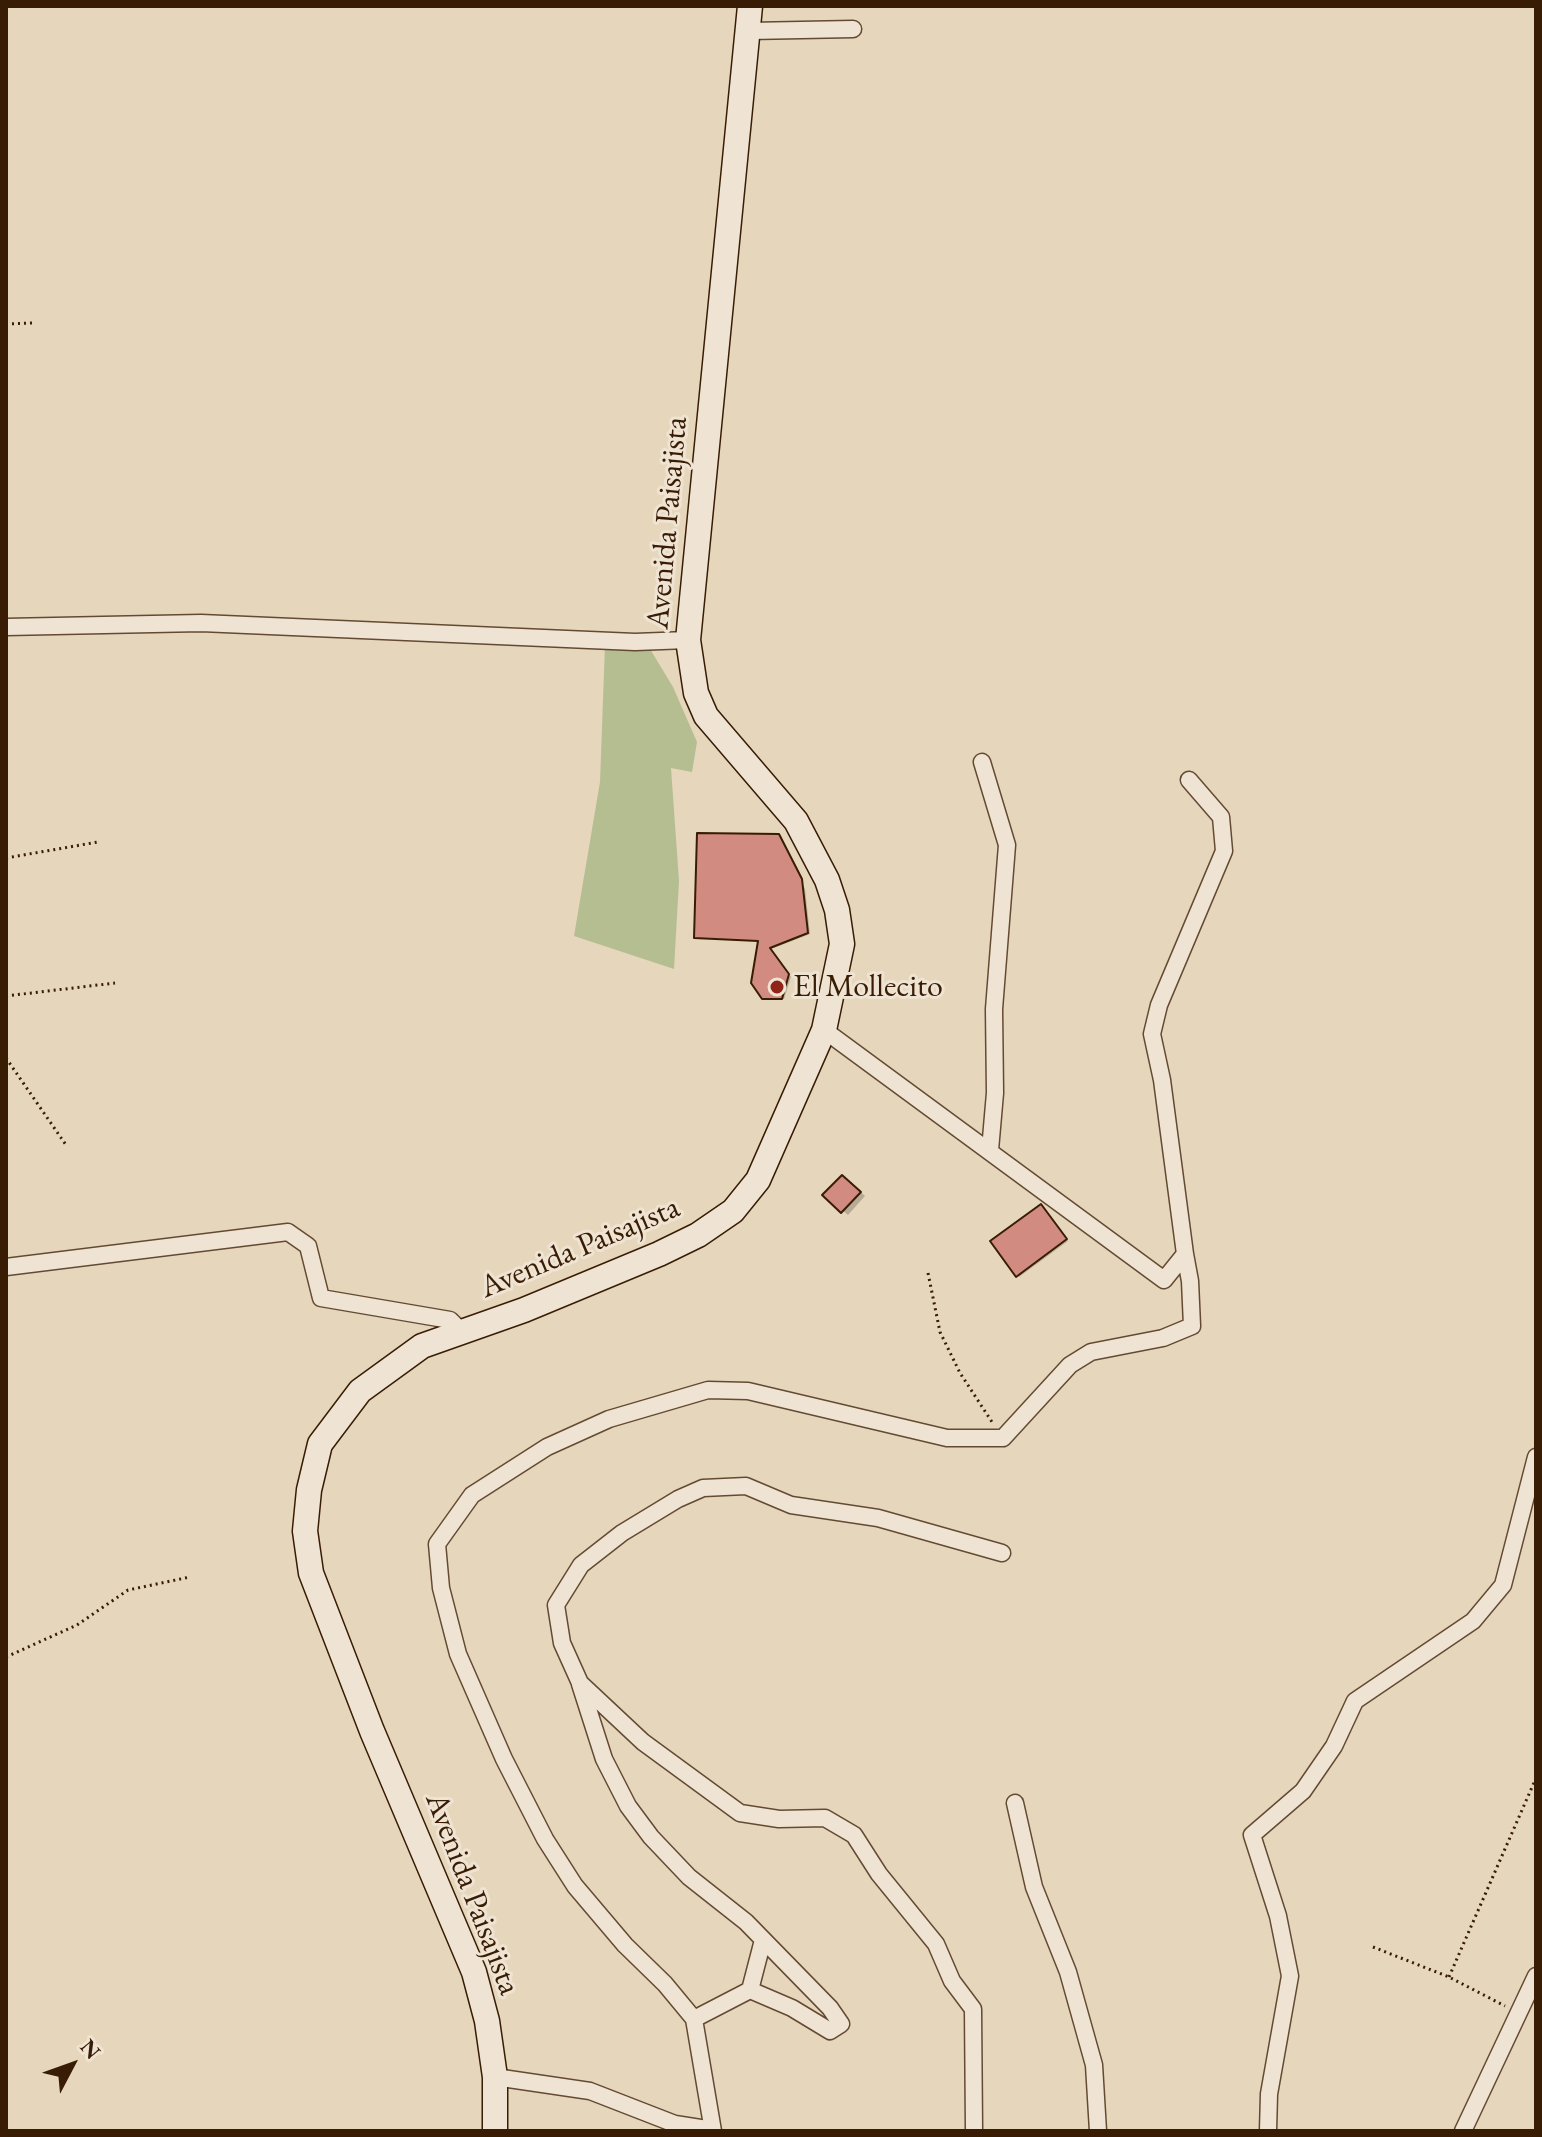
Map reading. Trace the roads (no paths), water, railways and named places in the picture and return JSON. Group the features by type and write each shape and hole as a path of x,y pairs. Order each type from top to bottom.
{"main road":[{"name":"Avenida Paisajista","path":"495,2131 495,2077 487,2021 474,1972 372,1731 311,1573 305,1531 309,1490 320,1444 360,1391 422,1346 659,1254 698,1235 733,1211 758,1180 824,1030 842,944 837,910 827,880 796,821 706,716 696,693 688,640 750,6"}],"street":[{"path":"749,31 853,29"},
{"path":"6,627 201,623 635,642 688,640"},
{"path":"982,762 1007,845 994,1009 995,1093 990,1150"},
{"path":"495,2077 590,2091 675,2124 713,2130 694,2019 575,1886 545,1839 504,1759 458,1654 441,1588 437,1544 472,1495 547,1447 609,1419 708,1390 748,1391 947,1438 1003,1438 1070,1365 1091,1352 1163,1338 1192,1326 1190,1281 1162,1080 1152,1034 1159,1005 1224,851 1221,817 1189,780"},
{"path":"824,1030 1164,1280 1185,1254"},
{"path":"6,1267 288,1232 308,1246 321,1298 450,1320 462,1332"},
{"path":"1268,2131 1269,2094 1290,1976 1278,1916 1252,1835 1303,1791 1334,1746 1355,1701 1473,1621 1503,1585 1536,1457"},
{"path":"750,1990 792,2008 830,2031 841,2024 830,2008 746,1922 689,1877 651,1837 628,1806 604,1759 580,1683 562,1643 556,1605 581,1565 622,1533 678,1499 703,1488 746,1486 791,1505 878,1518 1002,1553"},
{"path":"580,1683 643,1742 740,1813 779,1819 825,1818 854,1835 879,1874 936,1944 952,1981 973,2009 974,2131"},
{"path":"1015,1803 1034,1887 1068,1972 1094,2065 1098,2131"},
{"path":"694,2019 750,1990 763,1940"},
{"path":"1463,2131 1536,1976"}],"place":[{"name":"El Mollecito","path":"777,987"}]}
